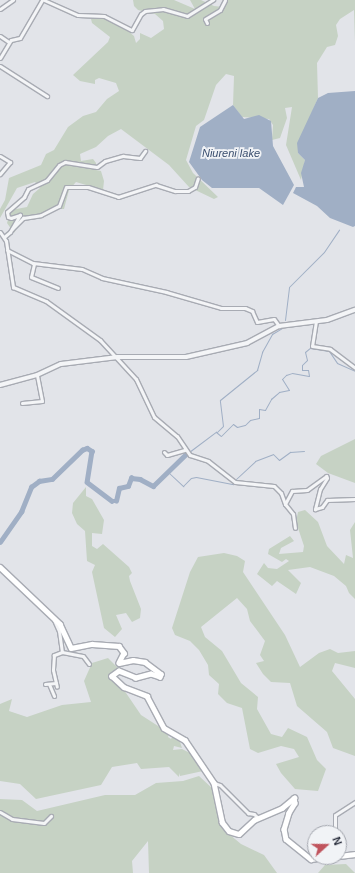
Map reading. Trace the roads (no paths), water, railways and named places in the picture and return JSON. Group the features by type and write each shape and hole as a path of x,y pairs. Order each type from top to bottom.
{"main road":[{"path":"0,567 64,629 71,648 92,644 119,646 124,653 119,663 133,660 145,662 162,674 160,677 151,674 136,678 119,671 112,676 124,686 147,696 164,728 183,737 214,783 222,822 229,831 239,834 258,818 282,808 294,798 295,804 289,813 284,829 286,839 307,856"}],"street":[{"path":"0,9 13,0"},
{"path":"0,58 9,42 20,38 43,0 78,15 104,16 132,30 136,28 141,14 145,11 163,9 186,16 213,0"},
{"path":"207,23 205,19 220,10 225,0"},
{"path":"0,36 9,42"},
{"path":"0,66 46,96"},
{"path":"12,229 20,215 11,218 7,212 24,197 28,189 47,180 59,165 65,162 97,167 105,161 122,156 140,158 145,151"},
{"path":"0,156 10,162 0,174"},
{"path":"4,237 23,218 41,214 59,206 66,187 88,187 118,197 156,185 176,191 188,191 195,187 198,178"},
{"path":"0,232 4,237 13,287 55,307 100,340 118,357 140,386 154,417 177,436 185,450 194,458 208,461 235,482 274,486 281,493 285,504 293,514 295,528"},
{"path":"7,250 34,264 82,269 102,278 166,292 221,308 245,308 252,311 257,322 274,319 279,326"},
{"path":"34,264 31,277 58,288"},
{"path":"0,385 37,375 58,364 118,357 186,357 247,343 279,326 316,321 355,310"},
{"path":"316,321 312,346 330,349 355,368"},
{"path":"22,403 42,401 37,375"},
{"path":"164,452 167,455 185,450"},
{"path":"285,504 292,490 307,490 326,476 327,478 320,489 315,509 322,508 327,500 355,499"},
{"path":"52,616 59,631 62,652"},
{"path":"45,684 56,685 53,670 54,655 62,652 83,656 89,664"},
{"path":"49,684 54,696"},
{"path":"214,783 220,785 248,813 254,814 258,818"},
{"path":"334,825 335,815 355,802"},
{"path":"0,812 12,819 44,823 51,816"}],"water":[{"path":"355,91 355,226 353,227 330,218 317,206 293,193 296,187 304,187 301,173 305,160 298,153 297,143 318,98 328,93"},
{"name":"Niureni lake","path":"233,105 244,119 259,115 271,121 273,146 294,185 283,205 259,188 212,188 202,180 189,162 200,127"}],"waterway":[{"path":"285,320 289,287 324,252 339,230"},
{"path":"217,432 223,426 220,400 257,370 262,352 272,334 282,328"},
{"path":"189,452 216,432 221,436 233,424 237,427 245,425 250,420 259,418 259,409 265,410 271,399 279,392 289,390 282,379 286,375 292,373 309,376 308,370 302,370 302,365 307,360 305,352 310,348 329,351 337,363 355,371"},
{"path":"0,542 21,512 31,487 39,481 52,479 82,450 87,448 92,451 87,482 112,501 116,501 119,488 128,486 131,478 140,479 153,486 185,455"},
{"path":"236,479 255,461 273,454 279,460 290,452 304,451"},
{"path":"168,472 183,486 191,478 196,477 233,484"}]}
